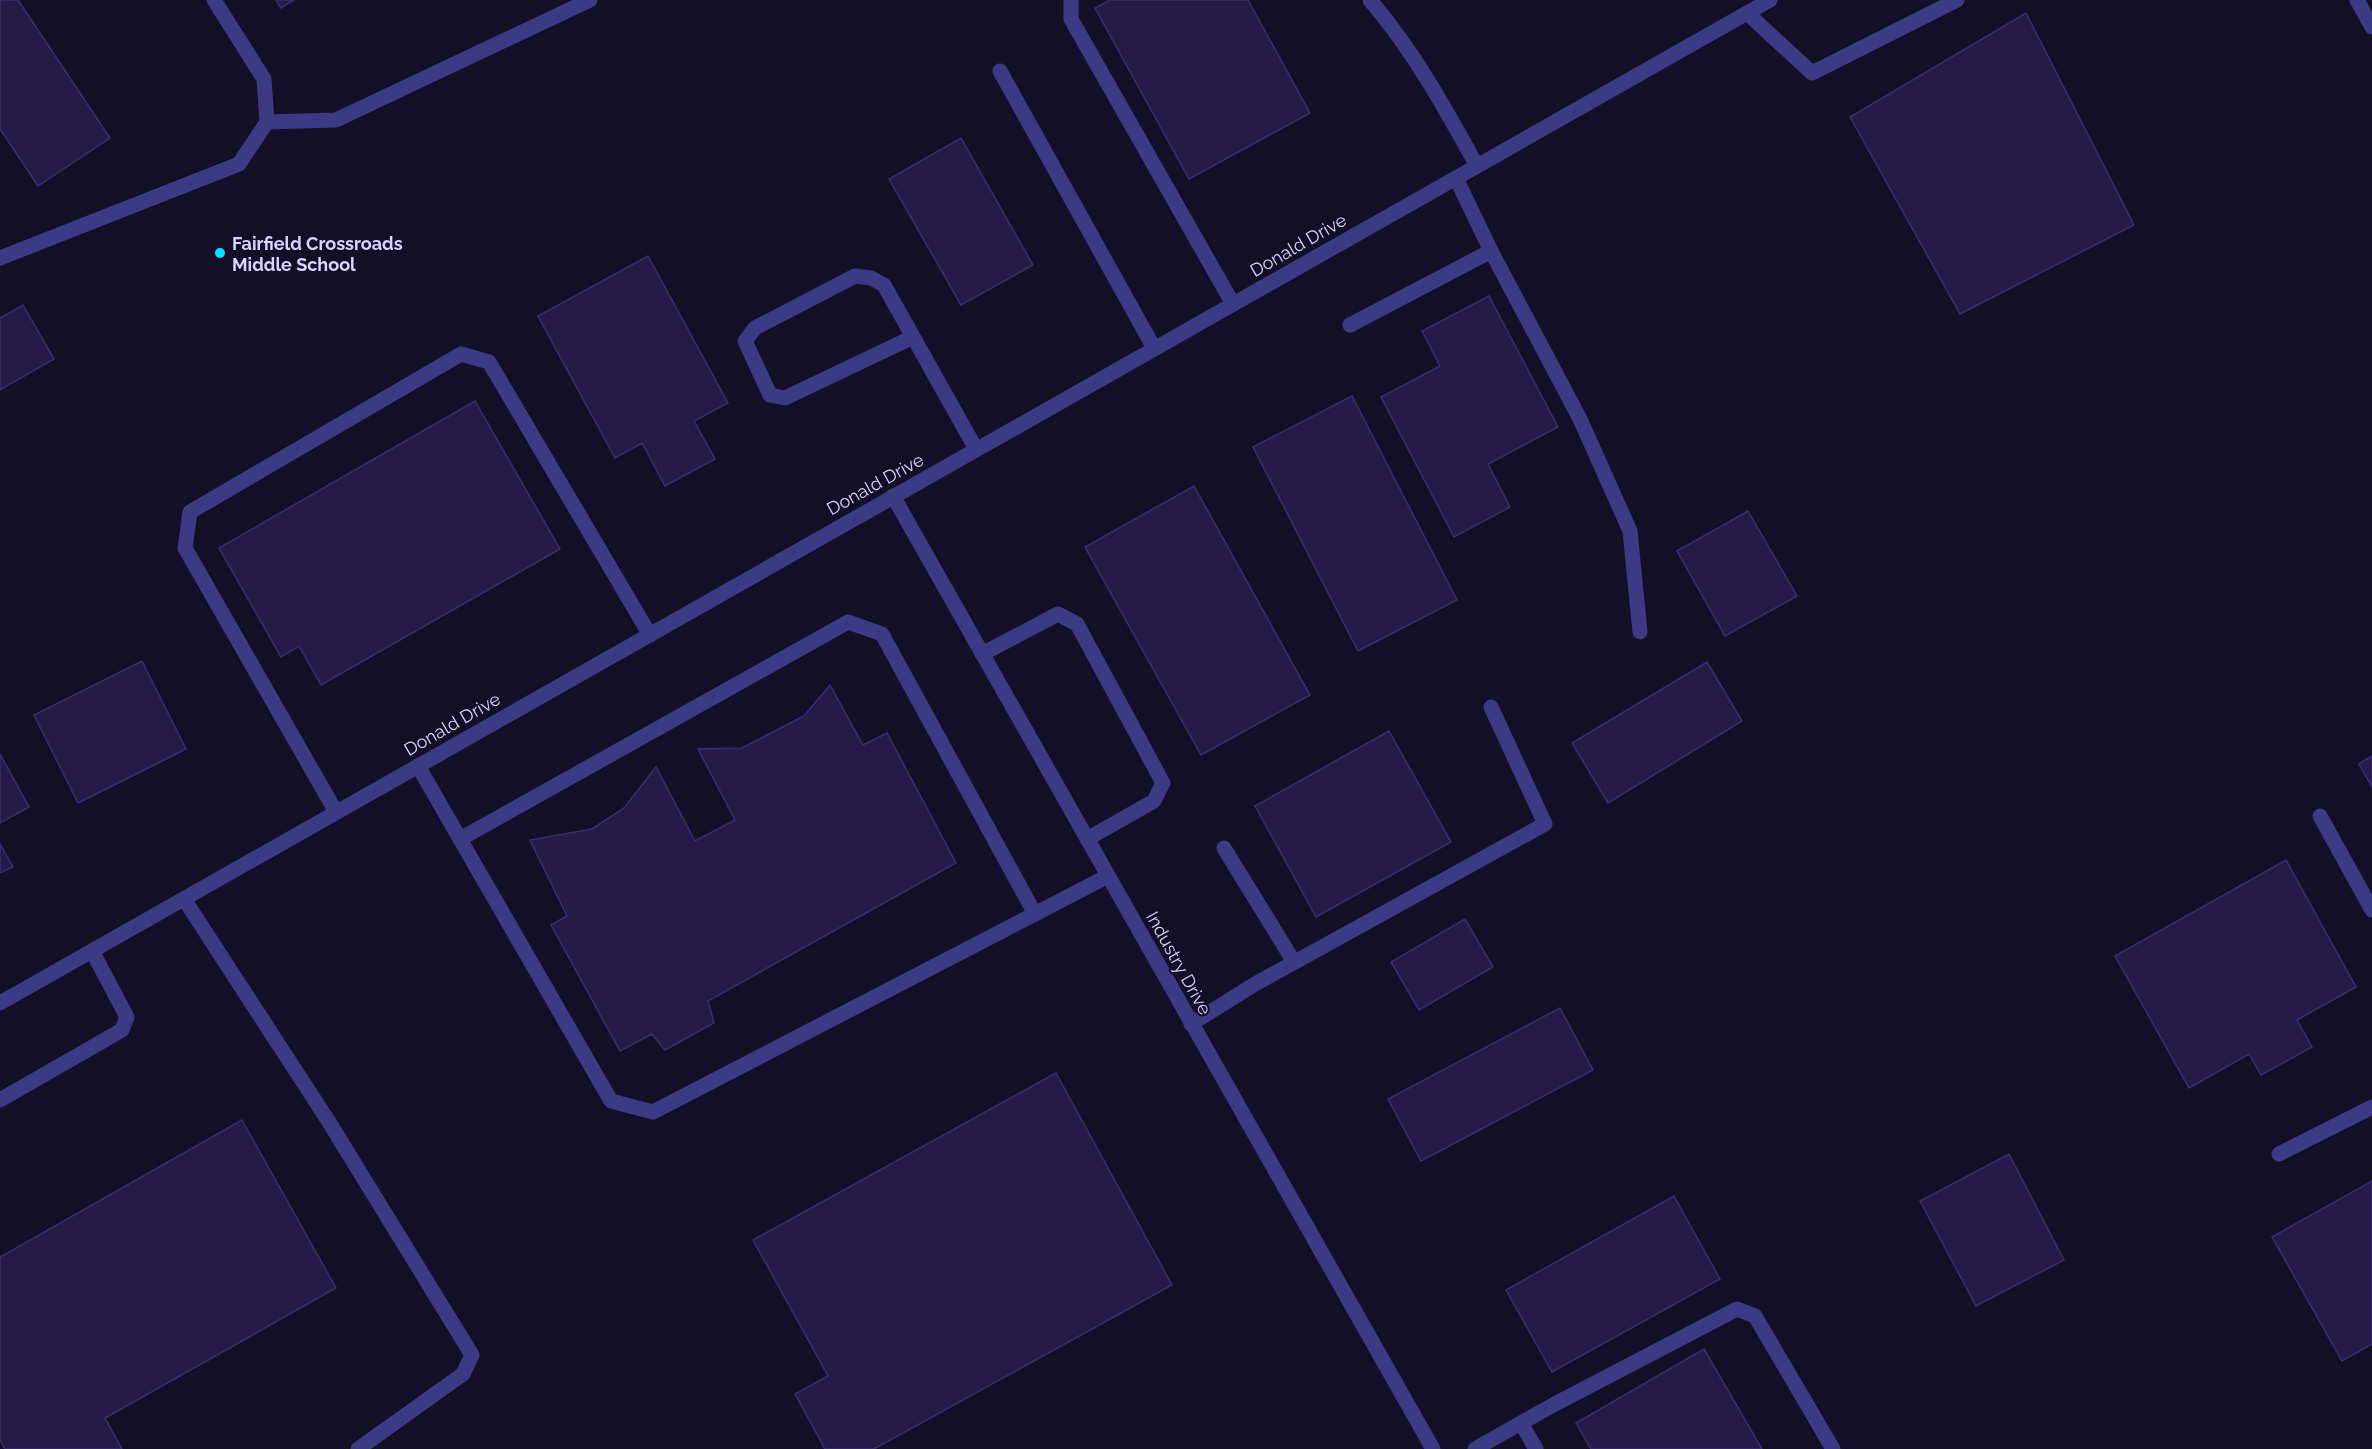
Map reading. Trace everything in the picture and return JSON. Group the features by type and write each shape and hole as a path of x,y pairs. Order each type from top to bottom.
{"street":[{"path":"0,258 239,164 267,122 264,79 214,0"},
{"path":"267,122 336,120 590,0"},
{"path":"1071,0 1071,19 1233,304"},
{"path":"1370,0 1386,19 1435,91 1477,166"},
{"name":"Donald Drive","path":"0,1003 1770,0"},
{"path":"1747,13 1812,73 1957,0"},
{"path":"2357,0 2372,27"},
{"path":"1000,70 1154,348"},
{"path":"1456,178 1491,251 1580,419 1630,531 1640,632"},
{"path":"1350,325 1491,251"},
{"path":"913,337 785,398 770,395 745,341 755,328 855,276 871,278 884,285 976,449"},
{"path":"336,812 185,548 190,512 461,354 489,362 650,634"},
{"name":"Industry Drive","path":"893,496 1433,1449"},
{"path":"982,654 1058,614 1077,624 1163,783 1154,801 1087,839"},
{"path":"460,839 848,622 882,634 1035,914"},
{"path":"1191,1024 1294,962 1545,824 1491,707"},
{"path":"418,766 611,1101 653,1112 1108,876"},
{"path":"2320,816 2372,910"},
{"path":"1224,848 1294,962"},
{"path":"184,899 329,1122 472,1355 463,1374 358,1449"},
{"path":"0,1100 122,1030 127,1017 92,951"},
{"path":"2279,1154 2372,1107"},
{"path":"1475,1449 1737,1309 1755,1316 1833,1449"},
{"path":"1521,1423 1536,1449"}],"building":[{"path":"0,0 18,0 110,138 38,186 0,129"},
{"path":"276,0 294,0 281,8"},
{"path":"1110,0 1248,0 1310,113 1189,179 1095,8"},
{"path":"2026,13 2134,225 1960,314 1850,117"},
{"path":"961,138 1033,265 961,305 889,179"},
{"path":"648,256 728,403 694,421 715,459 665,486 642,443 615,458 538,316"},
{"path":"1489,296 1558,427 1488,464 1510,507 1454,537 1381,397 1440,366 1422,331"},
{"path":"23,305 54,359 0,390 0,318"},
{"path":"1352,396 1457,600 1358,651 1253,447"},
{"path":"475,401 560,549 321,685 299,646 281,657 219,548"},
{"path":"1194,486 1310,695 1201,755 1085,547"},
{"path":"1748,511 1797,596 1725,636 1677,551"},
{"path":"142,661 186,749 78,803 34,715"},
{"path":"1707,662 1742,721 1608,803 1572,743"},
{"path":"830,685 863,745 887,733 956,863 708,1001 714,1023 665,1050 652,1034 620,1051 551,925 567,916 530,840 592,829 624,808 656,767 695,841 735,820 698,749 742,748 804,716"},
{"path":"1389,731 1451,842 1316,917 1255,806"},
{"path":"0,754 29,807 0,823"},
{"path":"2372,756 2372,787 2359,764"},
{"path":"0,844 13,867 0,873"},
{"path":"2286,860 2356,987 2297,1020 2312,1047 2261,1075 2249,1054 2189,1088 2115,956"},
{"path":"1465,919 1493,967 1419,1010 1391,962"},
{"path":"1560,1008 1593,1070 1421,1161 1388,1099"},
{"path":"1056,1073 1172,1285 874,1449 825,1449 795,1394 828,1376 753,1240"},
{"path":"242,1120 336,1288 105,1418 122,1449 5,1449 0,1440 0,1257"},
{"path":"2009,1154 2064,1260 1976,1306 1920,1201"},
{"path":"2372,1181 2372,1344 2342,1361 2272,1237"},
{"path":"1674,1196 1720,1279 1552,1372 1506,1290"},
{"path":"1704,1349 1762,1449 1591,1449 1576,1423"}],"place":[{"name":"Fairfield Crossroads Middle School","path":"220,253"}]}
